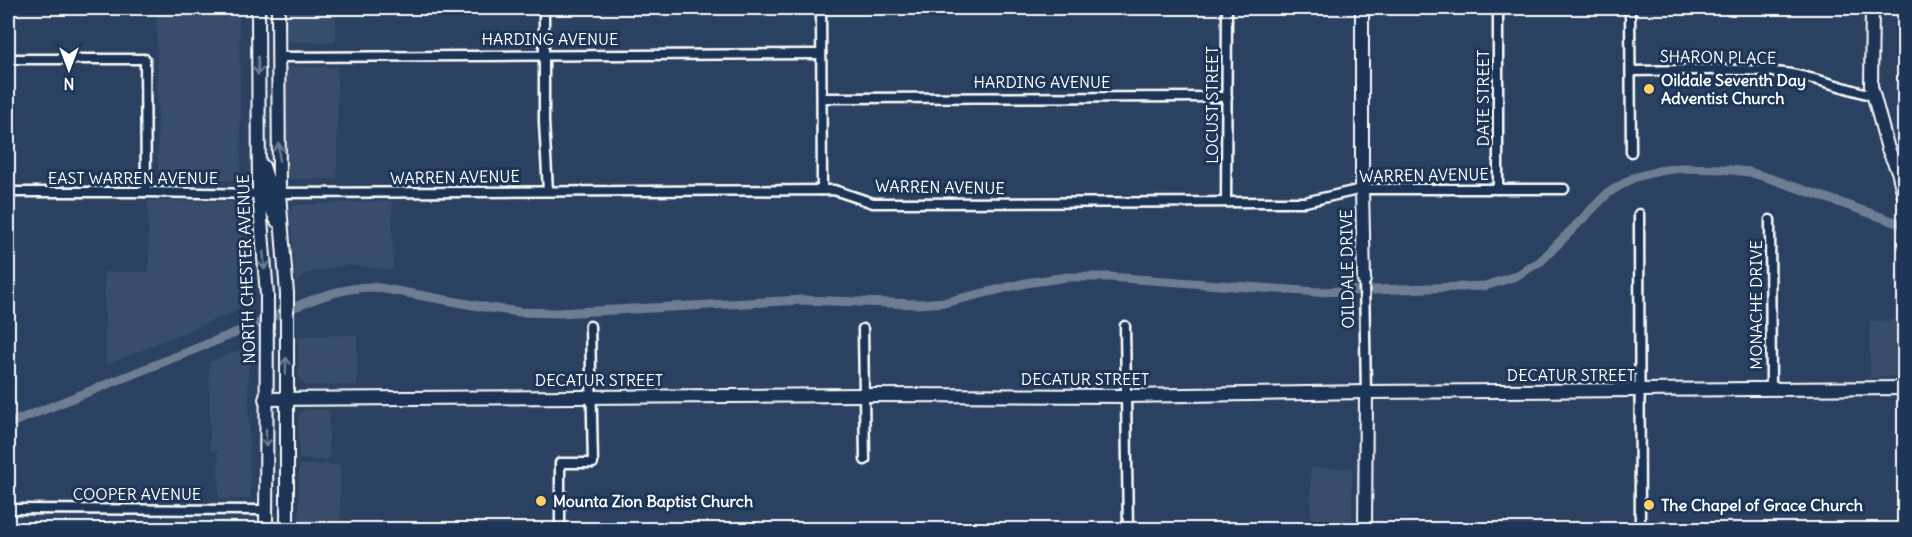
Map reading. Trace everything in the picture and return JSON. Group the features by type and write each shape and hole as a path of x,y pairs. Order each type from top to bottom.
{"street":[{"name":"NORTH CHESTER AVENUE","path":"258,8 259,194 267,295 266,530"},
{"path":"278,8 279,193 287,294 287,530"},
{"path":"544,8 544,122 548,191"},
{"path":"821,8 822,190"},
{"name":"LOCUST STREET","path":"1226,202 1227,8"},
{"name":"OILDALE DRIVE","path":"1362,8 1365,530"},
{"name":"DATE STREET","path":"1498,8 1498,189"},
{"path":"1630,8 1631,152"},
{"path":"1872,8 1871,86 1888,148 1905,196"},
{"name":"HARDING AVENUE","path":"279,57 821,54"},
{"path":"8,59 145,59 146,192"},
{"name":"SHARON PLACE","path":"1632,71 1784,73 1828,82 1874,96"},
{"name":"HARDING AVENUE","path":"822,98 1227,97"},
{"path":"259,153 269,185 273,192 279,193"},
{"name":"WARREN AVENUE","path":"279,193 834,190 873,203 1305,202 1362,189 1564,189"},
{"name":"EAST WARREN AVENUE","path":"8,192 259,194"},
{"path":"259,194 265,195 269,200 282,233"},
{"path":"1639,214 1640,530"},
{"name":"MONACHE DRIVE","path":"1770,220 1771,390"},
{"path":"560,530 560,463 593,463 591,326"},
{"path":"1125,327 1128,530"},
{"path":"863,329 864,460"},
{"name":"DECATUR STREET","path":"265,399 865,394 1126,396 1905,388"},
{"name":"COOPER AVENUE","path":"8,508 266,510"},
{"path":"266,510 272,513 280,530"}],"shaded area":[{"path":"157,8 239,8 241,180 158,180"},
{"path":"286,8 336,8 336,42 286,40"},
{"path":"285,67 337,67 337,179 286,179"},
{"path":"148,201 246,202 250,273 238,310 106,365 104,272 149,272"},
{"path":"392,201 393,270 347,265 304,274 296,284 290,213 294,205"},
{"path":"1896,320 1896,376 1870,377 1870,321"},
{"path":"357,335 357,385 306,385 299,380 298,336"},
{"path":"248,346 250,499 219,499 218,450 210,451 209,362"},
{"path":"304,410 329,410 329,460 299,459 298,418"},
{"path":"299,465 340,465 340,521 299,521"},
{"path":"1311,468 1352,468 1352,528 1311,527"},
{"path":"219,519 250,520 250,529 219,529"}],"waterway":[{"path":"8,424 308,302 357,288 374,287 520,312 557,313 802,300 918,304 947,302 1026,283 1067,277 1109,277 1317,292 1485,286 1516,276 1541,261 1608,193 1633,178 1658,171 1682,168 1749,172 1904,225"}],"place":[{"name":"Oildale Seventh Day Adventist Church","path":"1649,89"},
{"name":"Mounta Zion Baptist Church","path":"541,501"},
{"name":"The Chapel of Grace Church","path":"1649,505"}]}
